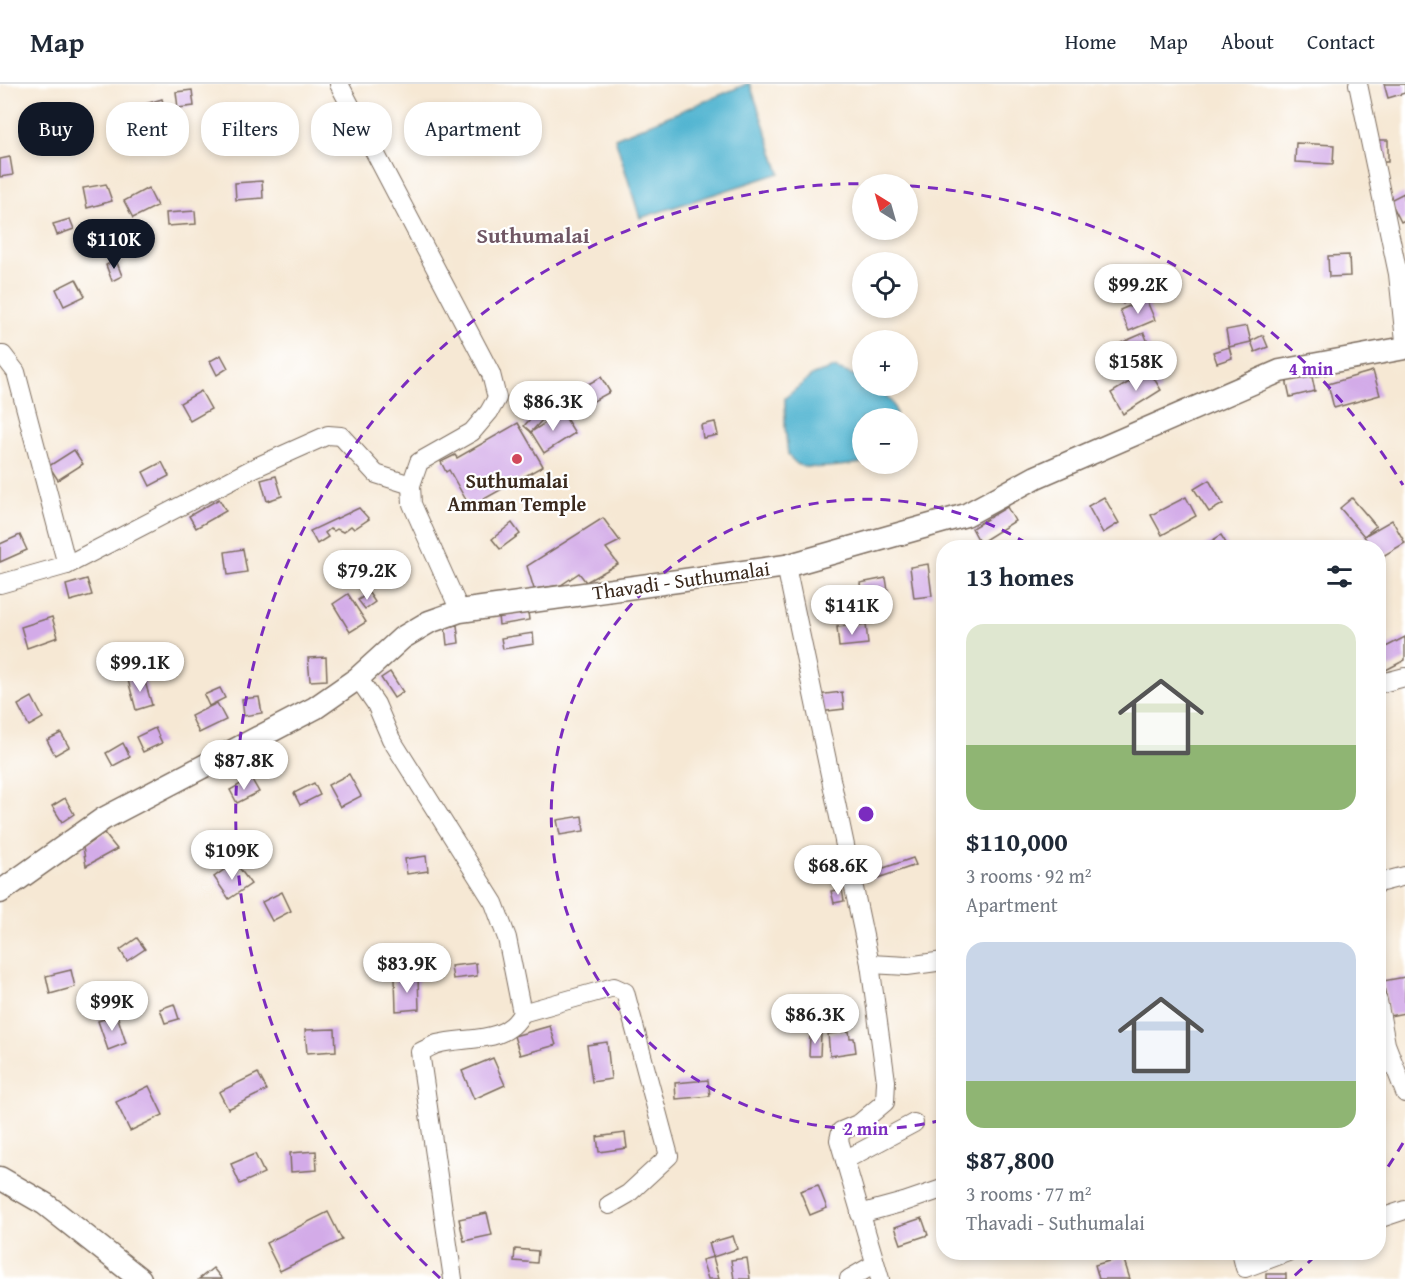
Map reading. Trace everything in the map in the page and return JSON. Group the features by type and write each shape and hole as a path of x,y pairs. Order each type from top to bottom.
{"main road":[{"name":"Thavadi - Suthumalai","path":"0,892 103,819 315,708 358,678 402,638 429,621 460,611 786,566 966,515 1036,477 1280,371 1405,348"},
{"path":"0,1178 45,1204 140,1279"}],"street":[{"path":"339,84 491,374 497,398 489,412 472,432 419,462 411,485 412,504 460,611"},
{"path":"1358,84 1398,274 1405,341"},
{"path":"0,355 3,355 16,372 68,565"},
{"path":"0,584 68,565 254,468 328,435 341,436 376,474 411,485"},
{"path":"786,566 870,964 886,1081 885,1102 860,1124 842,1131 839,1140 877,1271 849,1279"},
{"path":"1386,682 1405,677"},
{"path":"358,678 376,704 391,739 494,903 507,938 522,1013 516,1024 494,1036 436,1044 420,1052 453,1279"},
{"path":"1386,882 1405,876"},
{"path":"870,964 907,966 936,962"},
{"path":"522,1013 614,987 625,992 669,1156 628,1194 609,1205"},
{"path":"1386,1044 1405,1093"},
{"path":"845,1160 914,1123"},
{"path":"860,1214 936,1191"},
{"path":"1386,1217 1405,1210"},
{"path":"1242,1260 1245,1268 1266,1260"}],"water":[{"path":"750,84 780,173 640,218 615,138"},
{"path":"834,368 852,374 852,396 886,396 893,404 895,408 852,408 852,464 821,468 805,467 799,465 788,455 785,398 813,375"}],"building":[{"path":"1384,84 1405,84 1405,93 1388,98"},
{"path":"192,90 194,106 189,107 189,102 177,102 176,92"},
{"path":"1377,140 1388,140 1388,162 1377,162"},
{"path":"1296,143 1334,145 1333,164 1295,162"},
{"path":"10,157 13,175 0,177 0,159"},
{"path":"262,181 263,198 236,200 235,183"},
{"path":"106,184 112,201 87,208 83,188"},
{"path":"148,188 157,206 133,218 124,201"},
{"path":"1404,193 1405,220 1401,222 1390,200"},
{"path":"195,211 196,224 167,226 166,213"},
{"path":"70,219 74,229 57,235 53,224"},
{"path":"1349,255 1350,276 1329,277 1328,256"},
{"path":"116,260 122,276 112,281 106,265"},
{"path":"1138,278 1145,288 1123,304 1116,295"},
{"path":"76,279 85,296 64,306 56,289"},
{"path":"1146,299 1155,320 1129,331 1120,310"},
{"path":"1247,326 1251,342 1229,347 1226,330"},
{"path":"1144,333 1152,352 1129,362 1121,343"},
{"path":"1263,335 1268,347 1255,352 1251,341"},
{"path":"1229,347 1232,358 1217,363 1213,352"},
{"path":"221,355 228,368 217,375 210,361"},
{"path":"1149,370 1161,390 1123,414 1111,393"},
{"path":"1373,371 1380,395 1334,408 1328,384"},
{"path":"1311,372 1315,391 1290,397 1286,379"},
{"path":"601,377 610,392 577,410 568,395"},
{"path":"201,391 211,409 190,421 180,403"},
{"path":"537,411 544,418 531,432 524,426"},
{"path":"562,412 575,433 544,453 531,432"},
{"path":"715,422 718,435 703,438 701,425"},
{"path":"518,423 543,466 470,507 449,470 446,472 441,462 455,455 457,458"},
{"path":"74,450 83,464 58,480 49,466"},
{"path":"162,462 169,476 150,486 143,472"},
{"path":"276,476 282,496 267,501 261,480"},
{"path":"1209,480 1223,504 1209,512 1194,489"},
{"path":"1104,497 1119,523 1103,533 1088,506"},
{"path":"1186,497 1196,516 1162,535 1151,515"},
{"path":"1352,498 1376,526 1364,536 1340,508"},
{"path":"219,499 226,511 196,528 189,516"},
{"path":"1007,507 1015,521 985,540 978,540 972,528"},
{"path":"359,508 369,519 354,529 351,526 343,532 330,529 325,533 328,537 317,544 310,531"},
{"path":"603,518 620,541 606,548 618,564 586,582 579,573 561,585 534,589 527,566"},
{"path":"1392,520 1405,543 1386,554 1386,540 1366,540 1364,536"},
{"path":"512,523 520,534 500,549 492,539"},
{"path":"20,535 27,550 0,562 0,544"},
{"path":"1221,535 1224,540 1213,540"},
{"path":"243,549 247,572 228,575 225,552"},
{"path":"928,564 932,596 914,598 910,567"},
{"path":"886,578 889,597 863,602 860,583"},
{"path":"87,579 92,595 70,601 66,585"},
{"path":"369,593 375,602 365,609 358,600"},
{"path":"348,594 366,622 350,632 333,604"},
{"path":"528,612 529,620 499,625 498,616"},
{"path":"52,617 58,637 27,648 21,627"},
{"path":"866,624 868,644 839,647 837,627"},
{"path":"457,625 459,643 447,645 445,626"},
{"path":"533,633 534,644 503,649 501,638"},
{"path":"1405,637 1405,660 1386,670 1386,647"},
{"path":"326,657 327,680 310,681 308,658"},
{"path":"390,672 403,692 394,698 381,678"},
{"path":"143,675 152,705 136,710 128,680"},
{"path":"220,688 225,698 209,706 204,695"},
{"path":"842,692 844,709 819,712 817,695"},
{"path":"32,697 43,718 29,726 18,705"},
{"path":"259,697 262,713 244,716 242,699"},
{"path":"217,703 226,720 199,733 191,716"},
{"path":"155,728 162,743 143,752 136,737"},
{"path":"61,733 69,747 55,755 47,740"},
{"path":"123,743 130,757 113,766 106,753"},
{"path":"349,774 361,796 340,807 328,785"},
{"path":"251,778 259,792 237,803 230,790"},
{"path":"314,783 320,795 300,805 294,793"},
{"path":"65,798 74,814 62,822 52,806"},
{"path":"582,816 584,831 560,835 557,820"},
{"path":"104,833 117,849 86,866 83,847"},
{"path":"426,856 428,871 407,874 405,859"},
{"path":"815,856 817,868 805,871 802,858"},
{"path":"913,858 916,865 875,879 872,872"},
{"path":"235,862 251,884 229,899 214,877"},
{"path":"842,889 844,901 834,903 831,891"},
{"path":"282,892 291,911 272,921 262,902"},
{"path":"137,938 145,949 127,961 120,950"},
{"path":"476,963 477,976 453,979 451,966"},
{"path":"71,970 75,987 50,994 46,976"},
{"path":"418,977 419,1009 396,1011 395,978"},
{"path":"1405,977 1405,1013 1389,1016 1386,980"},
{"path":"174,1004 179,1019 165,1023 160,1009"},
{"path":"117,1015 126,1043 108,1050 98,1021"},
{"path":"550,1026 556,1045 520,1055 514,1036"},
{"path":"335,1029 336,1051 307,1053 305,1030"},
{"path":"849,1031 850,1038 854,1038 856,1052 830,1056 828,1034"},
{"path":"810,1034 821,1034 820,1056 809,1056"},
{"path":"607,1042 611,1079 592,1082 587,1045"},
{"path":"493,1058 505,1085 474,1099 462,1071"},
{"path":"258,1073 267,1090 228,1109 219,1092"},
{"path":"708,1080 710,1096 676,1099 675,1083"},
{"path":"149,1086 163,1115 130,1131 116,1102"},
{"path":"625,1133 627,1148 599,1152 597,1137"},
{"path":"316,1151 317,1170 291,1172 290,1153"},
{"path":"255,1154 264,1173 240,1184 231,1164"},
{"path":"818,1185 827,1208 810,1215 800,1191"},
{"path":"328,1212 342,1240 280,1271 266,1243"},
{"path":"487,1213 492,1235 464,1241 459,1219"},
{"path":"922,1218 928,1235 901,1244 895,1227"},
{"path":"733,1236 737,1249 713,1257 709,1243"},
{"path":"515,1249 538,1251 537,1263 514,1261"},
{"path":"713,1257 719,1279 708,1279 702,1260"},
{"path":"747,1258 750,1279 734,1279 731,1260"},
{"path":"1112,1260 1124,1260 1130,1279 1099,1279 1095,1265"},
{"path":"213,1268 222,1279 199,1279"},
{"path":"1266,1274 1286,1274 1286,1279 1266,1279"}],"place":[{"name":"Suthumalai Amman Temple","path":"517,459"}],"district":[{"name":"Suthumalai","path":"533,235"}]}
